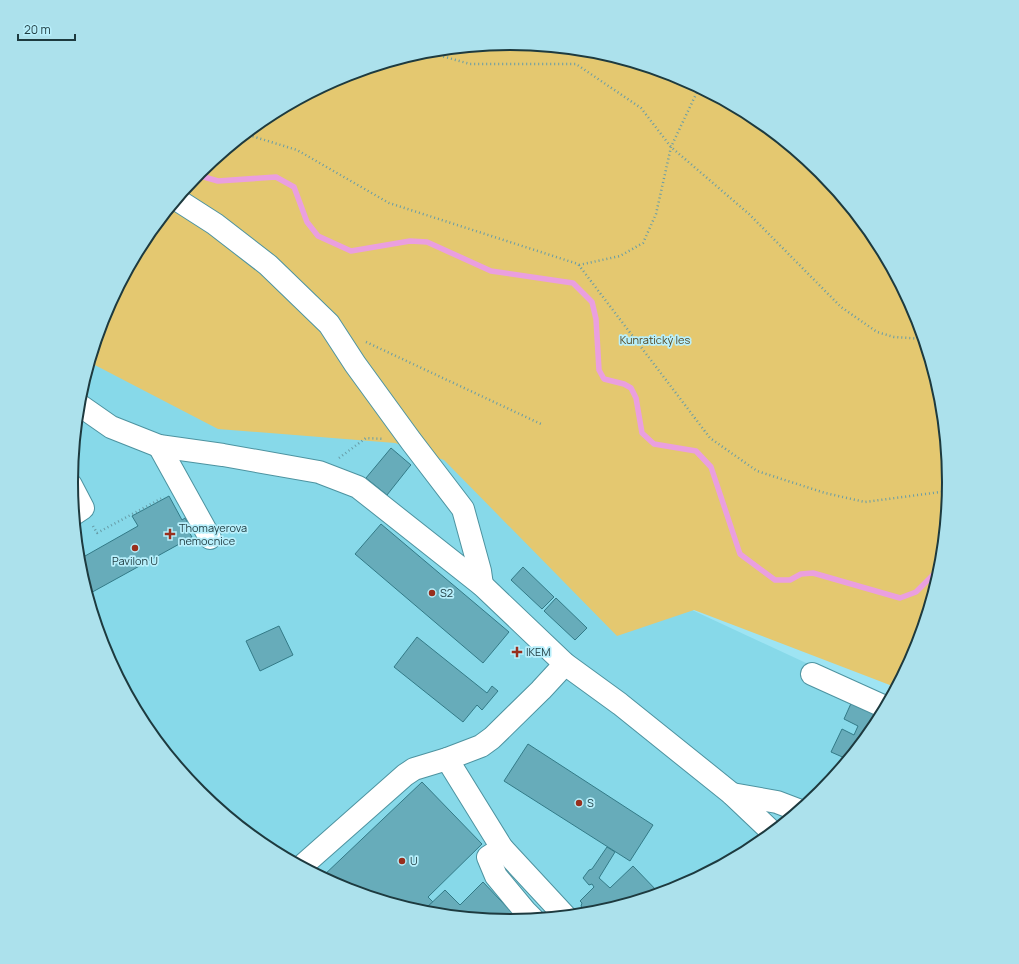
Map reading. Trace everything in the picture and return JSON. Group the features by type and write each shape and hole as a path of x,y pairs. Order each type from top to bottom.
{"lane":[{"path":"181,202 215,224 268,265 329,324 355,364 410,441 463,509 480,571 482,585"},
{"path":"84,408 111,427 159,446 223,455 319,472 358,487 482,585 565,664 620,704 732,794 768,828"},
{"path":"159,446 210,538"},
{"path":"306,863 405,774 414,769 474,750 492,738 565,664"},
{"path":"812,674 880,705"},
{"path":"447,759 502,848 560,911"},
{"path":"732,794 777,802 793,808"},
{"path":"502,848 488,857 496,876 527,913"}],"path":[{"path":"441,56 470,64 576,64 641,108 671,147 748,214 841,307 877,332 894,337 917,339"},
{"path":"579,266 620,256 643,243 656,214 671,147 697,93"},
{"path":"251,136 297,150 389,203 578,264 710,438 757,471 825,493 865,502 942,491"},
{"path":"364,341 541,424"},
{"path":"319,472 366,438 410,441"},
{"path":"78,511 97,533 182,488"}],"shaded area":[{"name":"IKEM","path":"150,242 150,242 677,603 883,699 852,745 815,787 772,825 750,841 725,856 675,881 621,899 594,906 566,910 510,914 481,913 425,906 371,891 318,869 269,841 225,807 204,787 185,767 150,722 135,698 110,647 92,594 86,566 78,510 78,454 86,398 100,343 110,317 135,266"}],"green space":[{"name":"Kunratický les","path":"481,51 538,51 594,58 648,73 675,83 726,108 750,123 794,157 815,177 834,197 869,242 884,266 909,317 927,370 938,426 941,454 941,510 938,538 927,594 919,621 909,647 891,685 694,610 617,636 444,460 395,443 218,429 94,364 110,317 135,266 167,219 204,177 225,157 269,123 318,95 371,73 425,58"}],"building":[{"path":"391,448 411,465 387,495 366,478"},
{"name":"Pavilon U","path":"169,496 182,520 185,518 190,527 187,529 192,537 92,592 84,556 138,526 132,516"},
{"name":"S2","path":"381,524 509,632 483,663 355,554"},
{"path":"523,567 554,597 542,609 511,580"},
{"path":"556,598 587,628 575,640 544,611"},
{"path":"279,626 293,655 260,671 246,641"},
{"path":"417,637 487,693 492,686 498,691 482,710 477,705 463,722 394,667"},
{"path":"853,699 877,710 842,757 831,752 842,729 854,735 858,726 844,719"},
{"name":"S","path":"528,744 653,825 630,861 504,781"},
{"name":"U","path":"422,782 482,844 428,897 433,902 428,906 371,891 326,873"},
{"path":"607,847 615,852 599,878 610,888 633,866 655,889 621,899 582,908 582,903 580,901 594,887 592,884 589,885 583,878 589,870 592,869"},
{"path":"483,882 513,914 481,913 428,906 445,890 460,905"}],"waterway":[{"path":"204,177 218,181 276,177 294,187 307,222 318,236 351,251 410,241 427,242 491,271 573,283 592,302 596,319 599,370 604,379 624,384 631,388 636,398 642,433 654,444 696,451 711,467 740,554 775,580 790,580 801,574 813,573 900,598 916,592 931,577"}],"place":[{"name":"Thomayerova nemocnice","path":"170,534"},
{"name":"Pavilon U","path":"135,548"},
{"name":"S2","path":"432,593"},
{"name":"IKEM","path":"517,652"},
{"name":"S","path":"579,803"},
{"name":"U","path":"402,861"}]}
